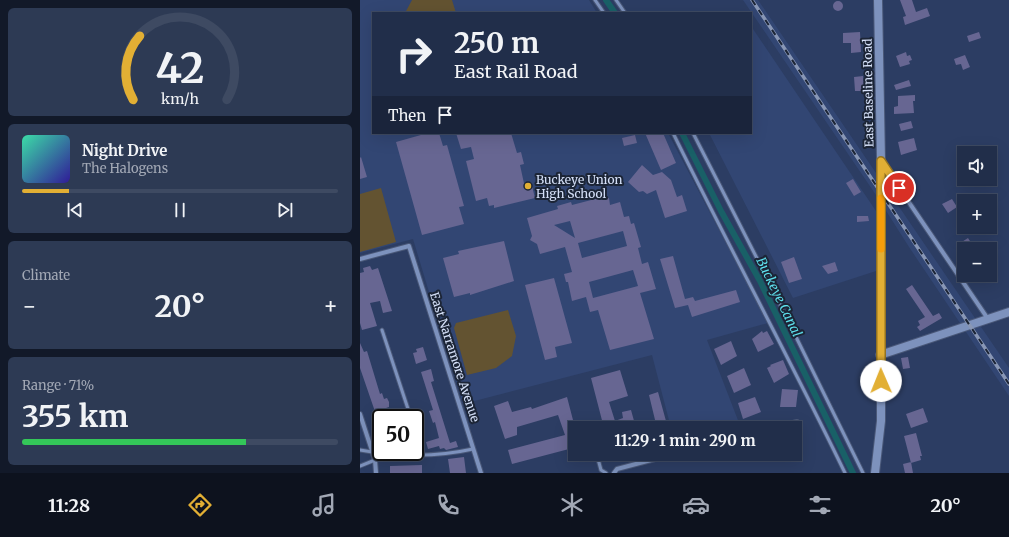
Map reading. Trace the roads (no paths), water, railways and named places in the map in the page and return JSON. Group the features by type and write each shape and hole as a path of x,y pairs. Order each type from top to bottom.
{"main road":[{"name":"East Baseline Road","path":"875,473 881,421 881,161 878,0"},
{"path":"880,355 1009,312"}],"street":[{"path":"881,161 988,319"},
{"name":"East Narramore Avenue","path":"360,259 409,246 481,473"},
{"path":"360,414 372,452"},
{"path":"375,461 376,473"},
{"path":"614,473 617,469 647,461"}],"lane":[{"path":"595,0 603,12"},
{"path":"616,0 624,12"},
{"path":"674,134 804,389 845,473"},
{"path":"694,134 768,278 863,473"},
{"path":"382,330 408,409"},
{"path":"424,454 473,449"},
{"path":"360,450 372,452"},
{"path":"360,466 372,461"},
{"path":"599,461 601,470 606,473"}],"waterway":[{"name":"Buckeye Canal","path":"606,0 614,12"},
{"name":"Buckeye Canal","path":"682,134 721,211 760,281 853,473"}],"railway":[{"path":"752,0 1009,384"}],"place":[{"name":"Buckeye Union High School","path":"528,186"}]}
